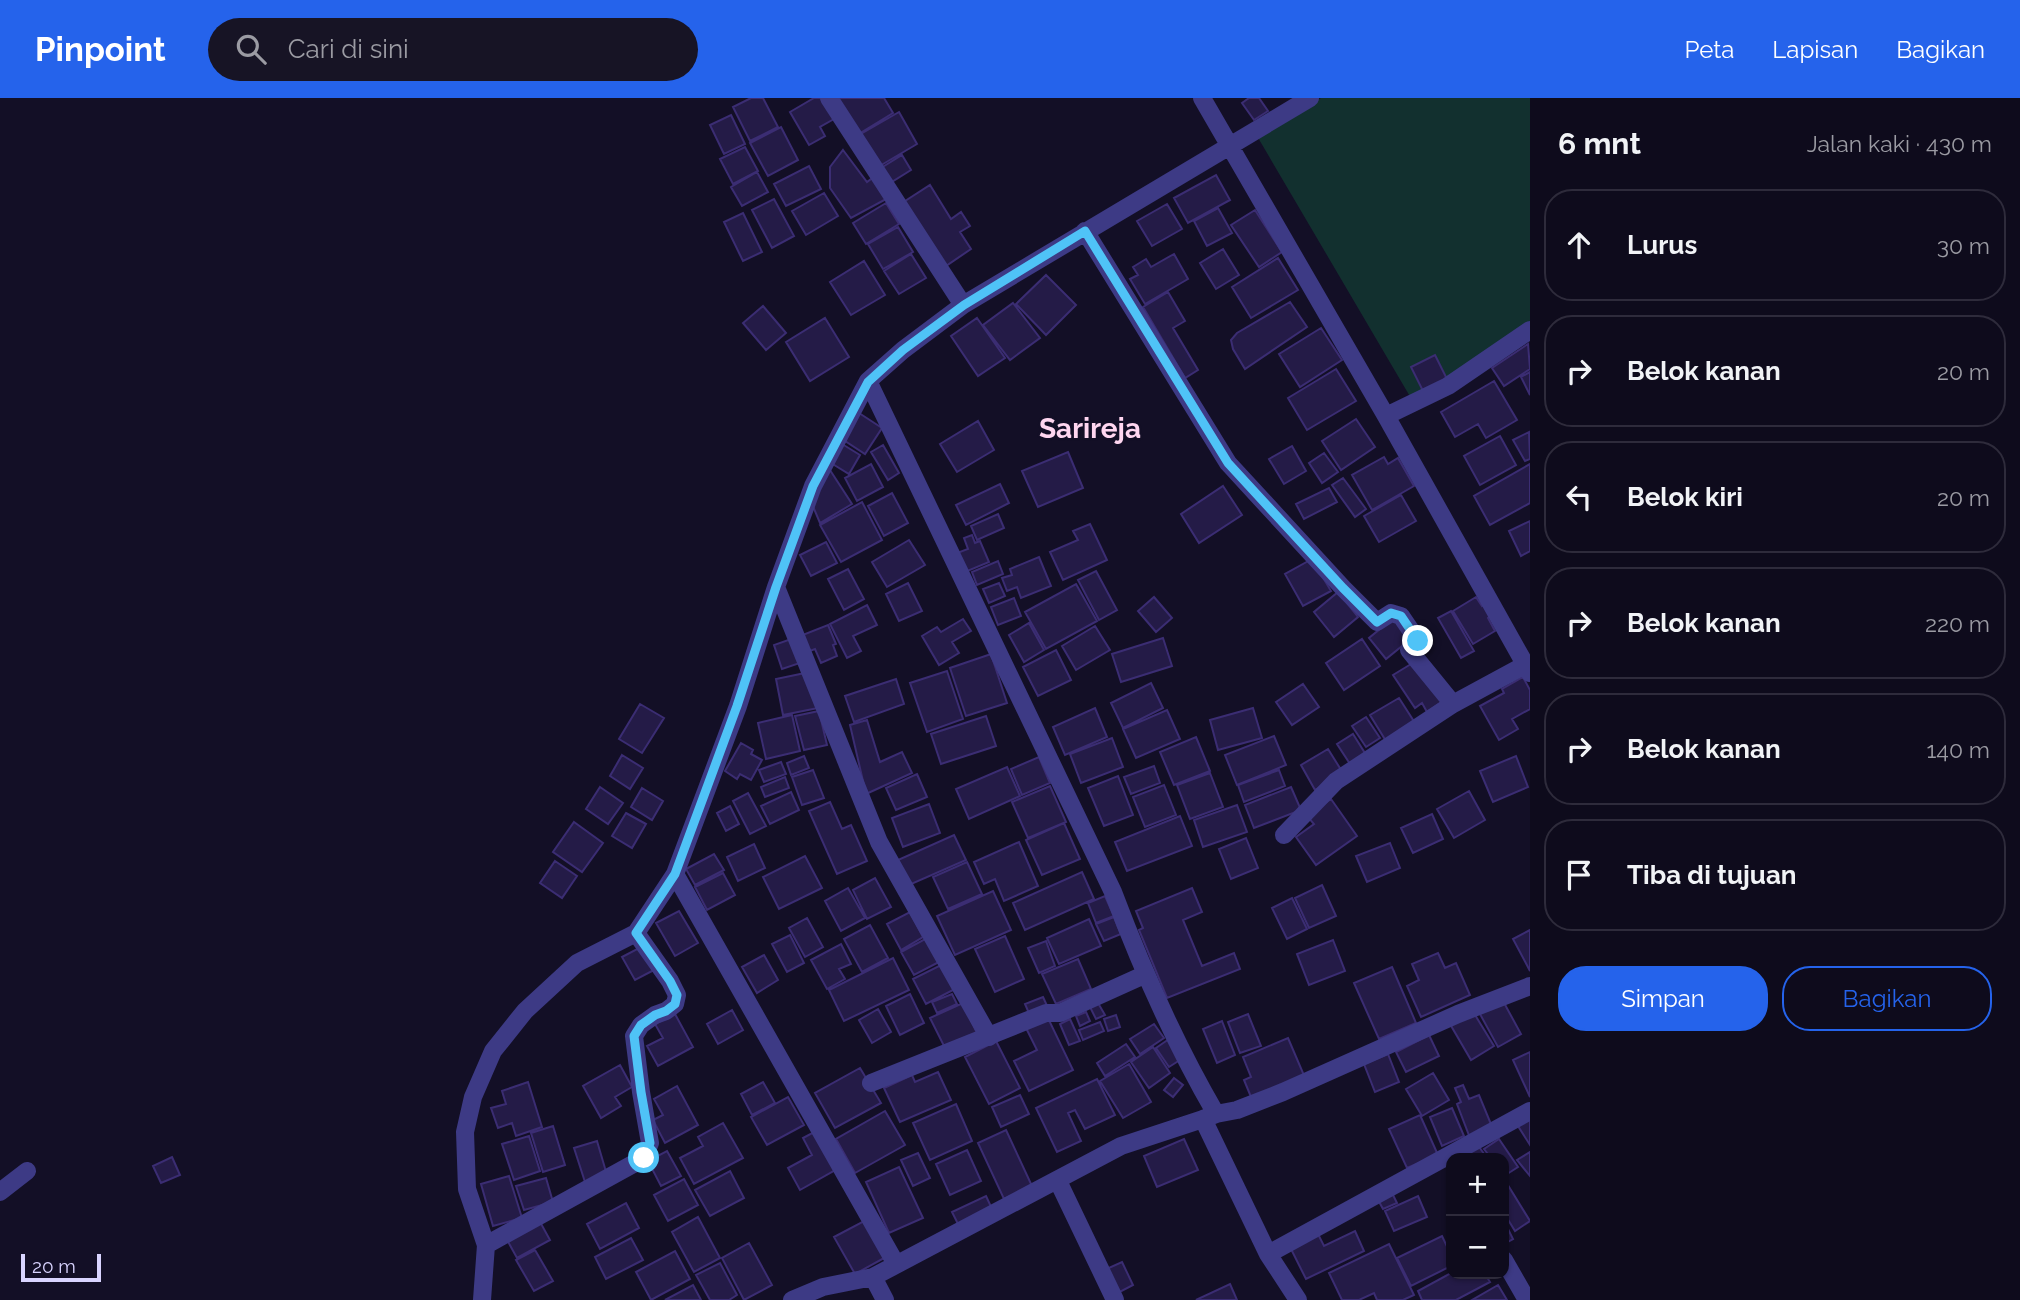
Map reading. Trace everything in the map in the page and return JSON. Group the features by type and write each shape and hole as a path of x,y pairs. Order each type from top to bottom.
{"street":[{"path":"829,98 964,305"},
{"path":"1202,98 1386,416 1528,669 1453,704 1336,781 1284,835"},
{"path":"482,1300 486,1245 467,1189 465,1132 473,1097 493,1051 525,1011 577,963 636,933 675,874 737,706 813,486 868,382 903,350 964,305 1310,98"},
{"path":"1085,231 1228,463 1377,622 1391,613 1401,616 1418,641 1409,650 1453,704"},
{"path":"1386,416 1448,386 1530,330"},
{"path":"868,382 1113,892 1144,975 1194,1075 1209,1117 1268,1254 1298,1300"},
{"path":"776,587 879,842 989,1037"},
{"path":"675,874 896,1264"},
{"path":"486,1245 644,1158 650,1143 634,1036 641,1025 675,1004 677,995 636,933"},
{"path":"871,1083 1046,1013 1060,1013 1144,975"},
{"path":"792,1300 823,1287 873,1277 1121,1146 1283,1093 1458,1014 1530,986"},
{"path":"1465,1153 1530,1111"},
{"path":"1268,1254 1342,1212 1446,1165"},
{"path":"0,1192 27,1171"},
{"path":"1058,1181 1115,1300"},
{"path":"1509,1269 1527,1300"},
{"path":"873,1277 885,1300"}],"green space":[{"path":"1321,98 1530,98 1530,339 1415,405 1257,136"}],"building":[{"path":"751,98 763,98 778,127 750,141 733,107"},
{"path":"814,98 821,98 834,119 820,127 825,136 809,145 790,112"},
{"path":"834,98 884,98 893,113 857,135"},
{"path":"1249,98 1259,98 1268,111 1254,120 1242,103"},
{"path":"899,112 917,144 878,167 859,135"},
{"path":"731,115 745,144 724,154 710,125"},
{"path":"781,127 798,160 768,176 750,143"},
{"path":"745,147 758,171 733,184 720,159"},
{"path":"843,150 867,182 875,176 888,198 851,218 830,188 830,167"},
{"path":"902,155 911,170 890,183 881,168"},
{"path":"809,166 821,189 786,206 774,184"},
{"path":"757,172 768,192 742,206 731,187"},
{"path":"1216,175 1230,200 1188,223 1174,198"},
{"path":"930,185 951,219 961,212 970,226 960,232 971,249 943,268 902,203"},
{"path":"824,193 838,216 806,235 792,211"},
{"path":"774,199 794,236 772,248 752,210"},
{"path":"886,203 899,224 866,244 853,223"},
{"path":"1167,204 1182,229 1152,246 1137,221"},
{"path":"1218,208 1232,233 1207,246 1194,221"},
{"path":"1255,210 1282,252 1259,267 1231,225"},
{"path":"743,213 762,252 743,261 724,222"},
{"path":"898,227 913,252 883,269 868,244"},
{"path":"1223,249 1239,275 1216,289 1200,263"},
{"path":"911,254 926,278 899,294 884,271"},
{"path":"1174,254 1188,279 1145,304 1130,279 1138,275 1133,267 1146,259 1151,267"},
{"path":"1278,258 1298,290 1251,318 1232,287"},
{"path":"864,261 885,295 851,315 830,282"},
{"path":"1046,275 1076,305 1046,335 1016,304"},
{"path":"1168,292 1185,321 1173,328 1198,370 1185,378 1143,307"},
{"path":"1290,302 1307,327 1245,369 1233,349 1231,340 1237,333"},
{"path":"1013,303 1040,338 1010,360 983,325"},
{"path":"763,306 786,333 766,350 743,323"},
{"path":"825,318 849,357 810,381 786,342"},
{"path":"977,318 1005,358 978,376 951,336"},
{"path":"1321,328 1342,360 1300,387 1279,354"},
{"path":"1528,344 1530,369 1504,386 1492,368"},
{"path":"1435,355 1447,379 1423,391 1411,367"},
{"path":"1336,369 1356,401 1307,430 1288,398"},
{"path":"1530,372 1530,395 1521,377"},
{"path":"1494,381 1517,420 1486,438 1478,424 1455,437 1441,412"},
{"path":"859,413 882,428 865,454 842,439"},
{"path":"1356,419 1375,447 1341,470 1322,441"},
{"path":"978,421 994,450 957,472 940,444"},
{"path":"1529,432 1530,459 1525,461 1513,440"},
{"path":"1500,436 1516,465 1480,485 1464,456"},
{"path":"842,444 860,455 849,474 831,463"},
{"path":"883,445 899,473 888,480 871,452"},
{"path":"1292,446 1306,471 1284,484 1269,459"},
{"path":"1068,452 1083,488 1038,507 1022,471"},
{"path":"1324,453 1338,472 1322,483 1309,463"},
{"path":"1384,457 1388,464 1398,458 1414,486 1372,510 1352,475"},
{"path":"871,464 883,487 857,501 845,478"},
{"path":"1530,464 1530,503 1490,525 1474,496"},
{"path":"828,467 852,504 820,523 812,504"},
{"path":"1343,478 1366,509 1355,517 1332,485"},
{"path":"1000,484 1009,503 966,525 956,505"},
{"path":"1223,486 1242,515 1199,543 1181,514"},
{"path":"1329,488 1337,502 1304,519 1296,504"},
{"path":"892,493 908,523 884,536 868,506"},
{"path":"1401,495 1416,521 1379,542 1364,516"},
{"path":"862,502 882,540 841,562 820,525"},
{"path":"998,514 1004,528 977,540 971,526"},
{"path":"1530,521 1530,551 1521,556 1509,531"},
{"path":"1090,524 1107,560 1063,580 1050,552 1078,540 1073,531"},
{"path":"972,535 975,543 980,541 989,562 965,572 957,553 968,549 964,538"},
{"path":"909,540 925,565 887,587 872,562"},
{"path":"826,542 837,563 811,576 800,555"},
{"path":"1039,557 1051,586 1021,598 1017,587 1007,591 1002,578 1012,575 1010,569"},
{"path":"1312,559 1331,591 1303,606 1285,574"},
{"path":"998,561 1003,574 977,585 972,572"},
{"path":"848,569 864,599 844,610 828,579"},
{"path":"1096,571 1117,610 1099,620 1078,580"},
{"path":"908,583 922,611 899,621 886,594"},
{"path":"999,583 1005,596 989,603 983,589"},
{"path":"1076,584 1097,621 1046,649 1025,612"},
{"path":"1338,592 1358,617 1334,637 1314,612"},
{"path":"1154,597 1172,618 1156,632 1138,611"},
{"path":"1476,597 1482,606 1485,604 1495,631 1473,644 1453,611"},
{"path":"1014,598 1021,616 998,625 991,607"},
{"path":"867,605 877,625 853,636 861,651 847,658 830,624"},
{"path":"1451,611 1474,651 1461,658 1438,618"},
{"path":"1396,616 1413,637 1386,659 1369,638"},
{"path":"963,619 971,631 952,642 959,653 939,665 922,636 937,627 941,632"},
{"path":"1029,623 1044,650 1024,662 1009,635"},
{"path":"828,625 836,644 833,645 837,656 821,663 815,649 807,652 800,636"},
{"path":"1095,626 1110,650 1076,670 1062,646"},
{"path":"794,638 803,662 782,669 774,645"},
{"path":"1163,638 1172,666 1121,682 1112,654"},
{"path":"1362,639 1380,666 1344,690 1326,663"},
{"path":"1056,650 1071,680 1038,696 1023,667"},
{"path":"991,654 1007,703 966,716 950,668"},
{"path":"1416,661 1443,701 1427,712 1422,703 1415,708 1393,675"},
{"path":"947,671 963,719 927,732 910,683"},
{"path":"810,672 818,708 783,715 776,679"},
{"path":"1523,677 1530,690 1530,709 1512,719 1518,729 1499,740 1480,706 1504,693 1502,689"},
{"path":"896,679 904,704 854,722 845,696"},
{"path":"1151,683 1163,708 1123,728 1111,703"},
{"path":"1303,684 1319,707 1292,725 1276,702"},
{"path":"1399,698 1415,723 1386,741 1370,715"},
{"path":"640,704 664,718 642,753 619,739"},
{"path":"1095,708 1107,737 1065,755 1053,727"},
{"path":"1253,708 1262,738 1218,750 1210,720"},
{"path":"1167,710 1180,739 1136,758 1123,729"},
{"path":"819,711 827,745 804,750 795,716"},
{"path":"792,715 800,751 766,759 758,723"},
{"path":"986,716 996,746 941,764 931,734"},
{"path":"1366,717 1380,738 1366,747 1352,726"},
{"path":"867,720 880,762 902,752 912,773 866,794 850,725"},
{"path":"1353,734 1368,758 1352,767 1337,744"},
{"path":"1274,736 1286,765 1237,785 1225,755"},
{"path":"1196,737 1210,771 1174,785 1160,752"},
{"path":"1112,738 1123,767 1081,783 1070,754"},
{"path":"741,743 753,750 751,754 762,760 751,780 740,774 737,779 725,771"},
{"path":"1328,749 1343,773 1315,790 1301,765"},
{"path":"622,755 643,768 630,789 610,776"},
{"path":"804,756 809,768 791,775 787,763"},
{"path":"1516,756 1528,787 1493,802 1480,771"},
{"path":"1039,757 1050,783 1022,795 1011,769"},
{"path":"781,762 786,774 764,782 759,770"},
{"path":"1154,766 1160,783 1131,794 1124,777"},
{"path":"1007,767 1020,796 969,819 956,789"},
{"path":"813,770 824,798 802,805 792,777"},
{"path":"1279,770 1285,786 1244,802 1238,785"},
{"path":"1210,773 1223,807 1190,819 1177,785"},
{"path":"917,774 927,797 896,810 886,788"},
{"path":"1118,776 1133,815 1104,826 1088,788"},
{"path":"785,777 789,788 765,797 761,787"},
{"path":"1164,785 1176,815 1145,827 1133,797"},
{"path":"1050,786 1066,822 1028,838 1012,802"},
{"path":"600,787 623,803 608,824 586,809"},
{"path":"1291,787 1301,810 1254,828 1245,805"},
{"path":"642,788 663,801 652,820 631,807"},
{"path":"1469,791 1485,820 1454,838 1437,809"},
{"path":"791,792 799,810 770,824 761,806"},
{"path":"748,793 766,826 750,834 733,801"},
{"path":"1331,799 1357,836 1316,865 1296,837 1314,824 1307,816"},
{"path":"830,802 842,829 851,825 867,861 837,874 809,811"},
{"path":"929,804 940,833 903,847 892,818"},
{"path":"1237,805 1247,832 1203,847 1194,820"},
{"path":"730,806 739,824 726,831 717,813"},
{"path":"626,813 646,824 632,848 612,836"},
{"path":"1432,814 1443,839 1413,853 1401,828"},
{"path":"1180,816 1192,846 1127,871 1115,842"},
{"path":"574,822 603,843 582,872 553,852"},
{"path":"1064,823 1080,859 1042,875 1026,840"},
{"path":"954,835 966,860 909,885 898,860"},
{"path":"1246,838 1258,868 1231,879 1219,849"},
{"path":"1019,842 1038,886 1004,901 995,879 984,884 974,862"},
{"path":"1390,843 1400,868 1367,882 1356,856"},
{"path":"754,844 765,868 738,881 727,857"},
{"path":"714,854 724,870 695,885 686,869"},
{"path":"805,856 822,888 779,909 763,877"},
{"path":"555,861 577,876 562,898 540,883"},
{"path":"967,862 982,894 948,909 933,877"},
{"path":"1082,872 1094,899 1025,930 1013,903"},
{"path":"723,873 735,895 707,910 695,887"},
{"path":"875,878 891,907 867,919 853,890"},
{"path":"1322,885 1336,916 1309,928 1295,898"},
{"path":"848,888 865,918 841,931 825,901"},
{"path":"1192,888 1202,912 1183,920 1202,966 1234,953 1240,969 1167,998 1139,930 1143,928 1136,911"},
{"path":"993,891 1011,930 955,955 937,916"},
{"path":"1105,896 1114,916 1096,923 1088,903"},
{"path":"1292,898 1307,929 1287,939 1272,908"},
{"path":"679,911 698,943 675,956 656,923"},
{"path":"910,912 923,937 901,950 887,924"},
{"path":"1114,917 1121,934 1104,941 1096,924"},
{"path":"807,918 823,947 805,957 789,928"},
{"path":"1089,919 1101,946 1059,964 1047,938"},
{"path":"870,925 888,958 862,972 844,939"},
{"path":"1530,930 1530,971 1513,939"},
{"path":"790,935 804,963 787,972 772,944"},
{"path":"1005,936 1024,979 995,992 975,949"},
{"path":"927,938 939,962 914,975 901,952"},
{"path":"1333,940 1345,971 1309,985 1297,954"},
{"path":"1046,941 1055,966 1039,973 1028,948"},
{"path":"841,944 851,964 839,969 845,979 827,989 811,960"},
{"path":"641,947 654,970 635,980 622,957"},
{"path":"1438,953 1445,968 1456,963 1470,995 1421,1017 1407,986 1419,980 1412,964"},
{"path":"764,955 778,980 757,993 742,967"},
{"path":"893,958 909,990 844,1021 829,990"},
{"path":"1078,959 1091,989 1056,1004 1042,974"},
{"path":"943,964 955,989 926,1004 913,979"},
{"path":"1392,967 1416,1023 1379,1039 1354,983"},
{"path":"910,994 924,1023 900,1035 886,1006"},
{"path":"952,994 957,1004 937,1013 932,1002"},
{"path":"1043,997 1049,1010 1031,1018 1025,1004"},
{"path":"1503,1001 1521,1034 1498,1047 1480,1014"},
{"path":"963,1003 977,1033 945,1048 930,1018"},
{"path":"1098,1003 1105,1015 1096,1019 1090,1007"},
{"path":"878,1009 891,1032 872,1043 859,1020"},
{"path":"732,1010 743,1030 718,1044 707,1024"},
{"path":"1472,1010 1494,1046 1471,1060 1450,1024"},
{"path":"1086,1012 1090,1021 1080,1026 1076,1016"},
{"path":"675,1014 693,1047 658,1066 647,1046 663,1038 655,1024"},
{"path":"1046,1014 1073,1070 1029,1091 1014,1061 1037,1050 1024,1024"},
{"path":"1248,1014 1261,1046 1240,1053 1228,1022"},
{"path":"1116,1015 1120,1027 1108,1031 1104,1019"},
{"path":"1070,1019 1080,1041 1069,1045 1060,1024"},
{"path":"1222,1021 1235,1055 1217,1063 1203,1029"},
{"path":"1100,1022 1104,1031 1083,1040 1079,1030"},
{"path":"1154,1024 1164,1038 1140,1054 1130,1039"},
{"path":"1429,1035 1439,1056 1406,1072 1396,1052"},
{"path":"1288,1038 1306,1080 1251,1097 1244,1080 1251,1077 1243,1057"},
{"path":"1169,1039 1183,1058 1169,1067 1156,1048"},
{"path":"996,1041 1020,1088 989,1104 965,1057"},
{"path":"1126,1044 1135,1057 1105,1076 1097,1063"},
{"path":"1153,1047 1170,1073 1149,1088 1131,1062"},
{"path":"1530,1052 1530,1097 1513,1060"},
{"path":"1388,1054 1399,1082 1375,1092 1364,1064"},
{"path":"1129,1064 1151,1102 1123,1118 1100,1081"},
{"path":"620,1065 632,1087 615,1097 621,1106 601,1118 583,1086"},
{"path":"860,1068 881,1103 835,1128 815,1093"},
{"path":"938,1072 951,1100 900,1122 884,1088 912,1075 915,1082"},
{"path":"1433,1073 1449,1100 1422,1116 1406,1089"},
{"path":"1174,1078 1183,1085 1173,1097 1164,1090"},
{"path":"1097,1079 1115,1115 1085,1129 1075,1110 1068,1113 1081,1141 1057,1152 1036,1108"},
{"path":"528,1082 542,1127 516,1136 512,1123 498,1128 491,1108 506,1104 502,1091"},
{"path":"763,1082 775,1103 752,1115 741,1094"},
{"path":"1463,1085 1469,1099 1479,1095 1493,1129 1470,1138 1457,1104 1461,1102 1455,1088"},
{"path":"677,1086 698,1125 665,1143 653,1120 663,1115 654,1099"},
{"path":"1020,1095 1029,1114 1001,1127 992,1107"},
{"path":"788,1097 804,1125 767,1145 751,1117"},
{"path":"956,1104 972,1141 930,1160 913,1123"},
{"path":"1452,1108 1464,1136 1442,1146 1430,1117"},
{"path":"885,1111 905,1145 855,1173 836,1139"},
{"path":"1420,1115 1438,1155 1407,1168 1389,1129"},
{"path":"1530,1119 1530,1145 1518,1126"},
{"path":"723,1123 743,1158 694,1184 680,1158 703,1146 698,1137"},
{"path":"553,1126 565,1165 543,1172 531,1133"},
{"path":"1006,1130 1032,1186 1004,1199 978,1143"},
{"path":"816,1131 837,1169 800,1190 788,1168 812,1155 803,1138"},
{"path":"529,1136 540,1171 514,1180 502,1144"},
{"path":"1184,1139 1198,1170 1157,1187 1144,1156"},
{"path":"1499,1139 1508,1153 1487,1153 1484,1149"},
{"path":"597,1141 607,1175 585,1182 574,1148"},
{"path":"1477,1144 1483,1153 1463,1153"},
{"path":"967,1150 981,1181 950,1195 936,1164"},
{"path":"667,1151 681,1176 661,1186 648,1161"},
{"path":"1530,1152 1530,1176 1517,1160"},
{"path":"918,1153 930,1178 913,1186 901,1160"},
{"path":"1509,1154 1518,1167 1509,1173"},
{"path":"172,1157 180,1175 161,1183 153,1166"},
{"path":"899,1167 923,1218 889,1233 866,1182"},
{"path":"730,1171 744,1198 710,1216 695,1190"},
{"path":"509,1176 522,1218 493,1226 481,1184"},
{"path":"546,1178 553,1202 524,1210 516,1186"},
{"path":"684,1179 698,1205 668,1221 654,1195"},
{"path":"1509,1187 1530,1221 1515,1231 1509,1221"},
{"path":"1391,1191 1397,1203 1383,1209 1377,1198"},
{"path":"986,1196 993,1211 959,1226 952,1212"},
{"path":"1418,1196 1427,1217 1394,1231 1385,1211"},
{"path":"626,1203 639,1228 600,1249 587,1224"},
{"path":"698,1217 720,1258 694,1272 672,1232"},
{"path":"539,1220 550,1240 517,1258 506,1238"},
{"path":"866,1220 886,1257 855,1274 834,1237"},
{"path":"1355,1231 1364,1251 1306,1279 1289,1245 1317,1232 1324,1246"},
{"path":"1442,1236 1446,1244 1446,1268 1411,1286 1397,1258"},
{"path":"631,1238 643,1260 606,1279 595,1257"},
{"path":"749,1243 772,1285 744,1300 722,1258"},
{"path":"1389,1244 1414,1295 1403,1300 1377,1300 1374,1293 1359,1300 1342,1300 1329,1273"},
{"path":"535,1250 553,1281 534,1291 516,1260"},
{"path":"675,1251 690,1279 651,1300 636,1272"},
{"path":"1122,1262 1133,1285 1114,1295 1102,1271"},
{"path":"720,1263 737,1295 729,1300 710,1300 696,1275"},
{"path":"1446,1276 1446,1279 1488,1279 1490,1282 1456,1300 1422,1300 1418,1291"},
{"path":"1230,1284 1237,1300 1196,1300"},
{"path":"693,1285 701,1300 665,1300"},
{"path":"1498,1285 1507,1300 1472,1300"}],"district":[{"name":"Sarireja","path":"1090,428"}],"route":[{"path":"644,1158 650,1143 634,1036 641,1025 675,1004 677,995 636,933 675,874 737,706 813,486 868,382 903,350 964,305 1085,231 1228,463 1377,622 1391,613 1401,616 1418,641"}]}
